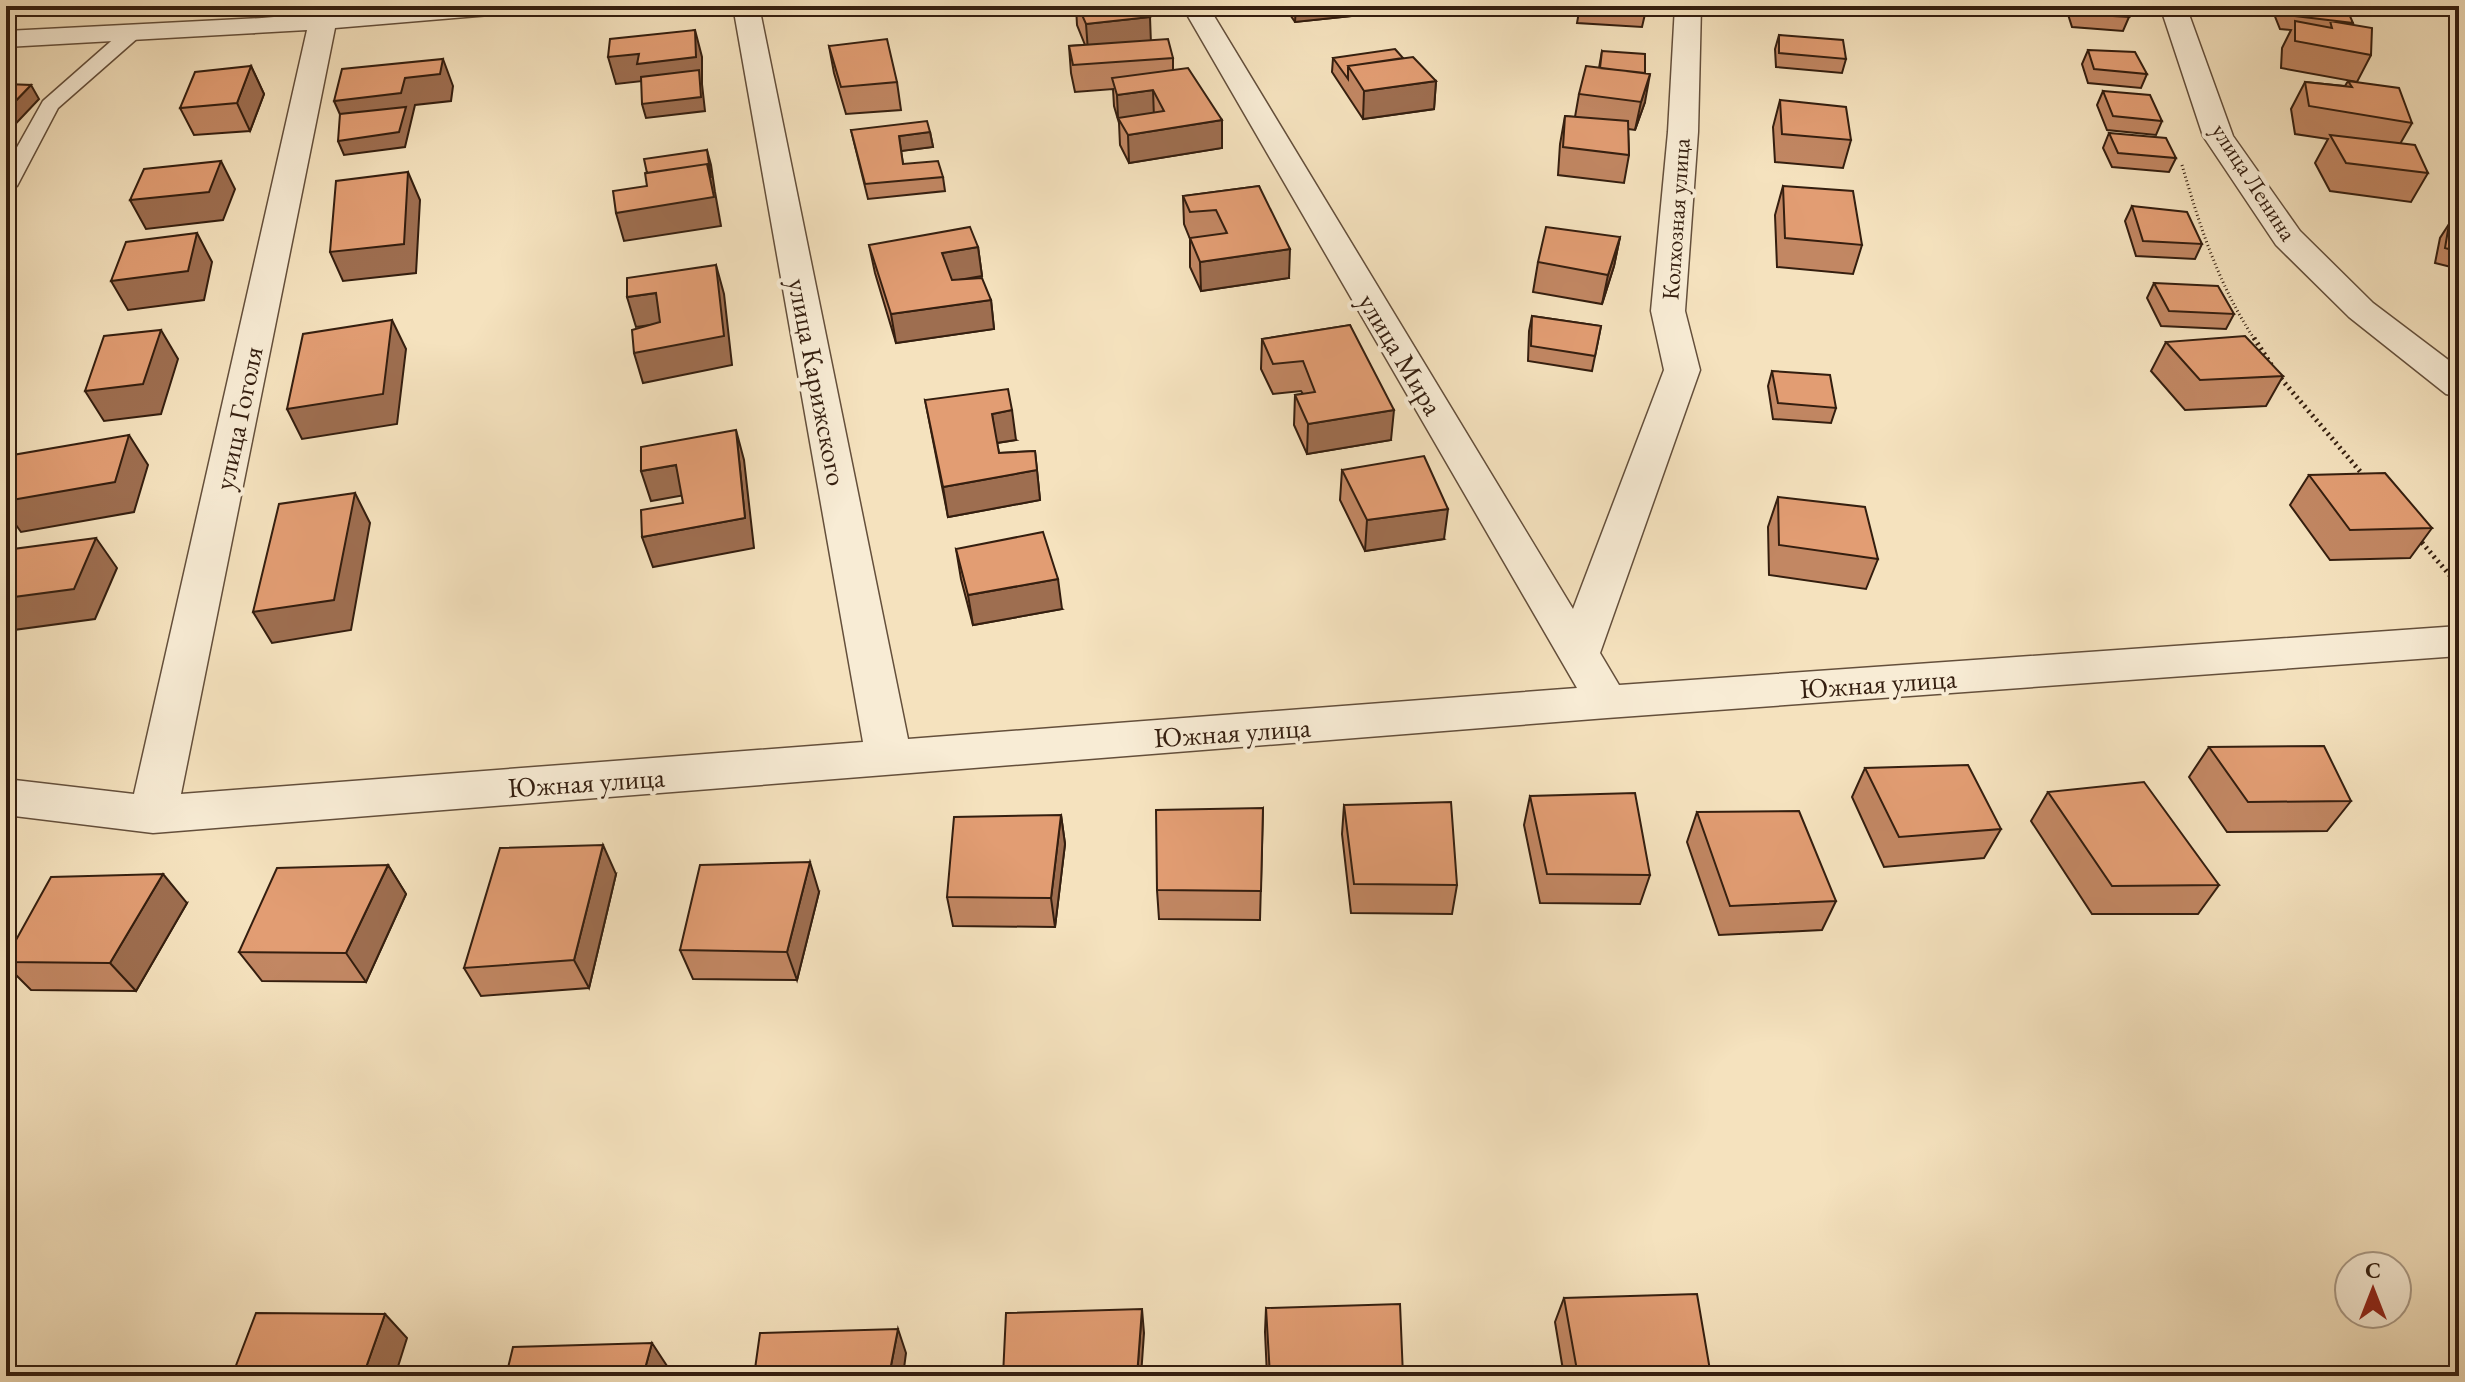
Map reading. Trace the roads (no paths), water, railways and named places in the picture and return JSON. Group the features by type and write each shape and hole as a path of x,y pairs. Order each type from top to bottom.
{"street":[{"path":"6,39 133,32 270,16 323,21 502,6"},
{"name":"улица Карижского","path":"746,6 889,759"},
{"name":"улица Мира","path":"1195,6 1607,702"},
{"name":"Колхозная улица","path":"1578,653 1682,370 1668,311 1683,132 1688,6"},
{"name":"улица Ленина","path":"2173,6 2218,136 2288,238 2361,310 2459,386"},
{"name":"улица Гоголя","path":"153,815 323,21"},
{"name":"Южная улица","path":"6,797 153,815 1607,702 2459,641"}],"lane":[{"path":"6,186 50,105 133,32"}]}
